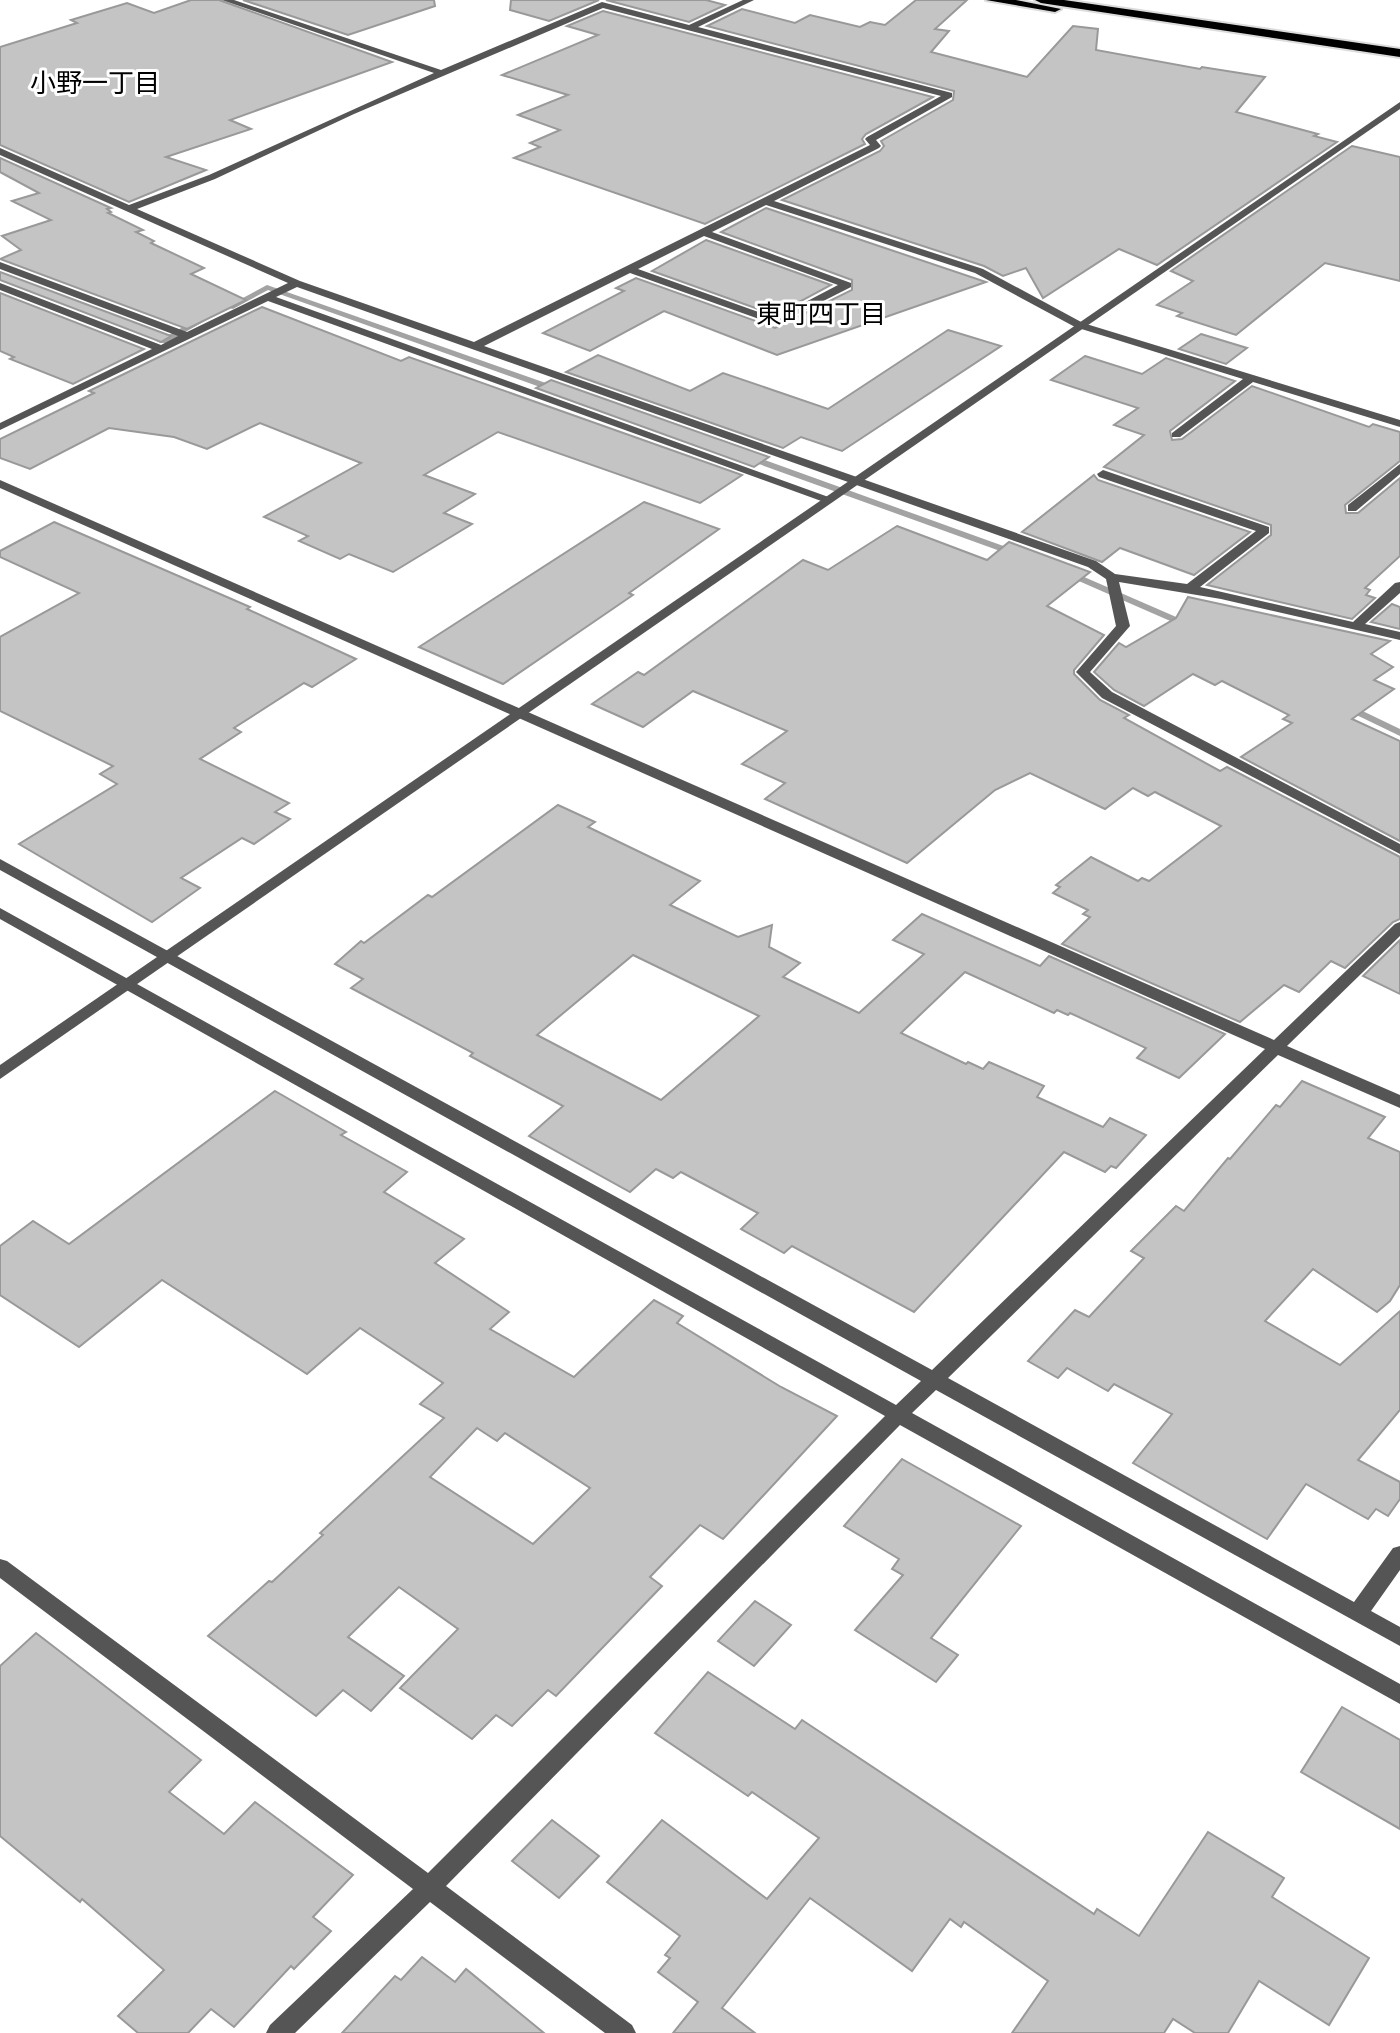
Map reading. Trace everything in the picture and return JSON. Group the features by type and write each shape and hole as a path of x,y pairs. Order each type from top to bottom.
{"highway":[{"path":"992,0 1154,23 1175,20"},
{"path":"1041,0 1400,53"},
{"path":"1128,0 1310,26"}],"street":[{"path":"226,0 441,73"},
{"path":"692,27 750,0"},
{"path":"127,209 212,177 441,73 602,5 949,95 870,139 876,146 473,347"},
{"path":"0,1073 1400,105"},
{"path":"3,154 296,283 1092,564 1112,577 1192,587 1400,636"},
{"path":"765,201 979,271 1079,325 1400,424"},
{"path":"630,269 776,322 847,285 704,232"},
{"path":"0,265 187,336"},
{"path":"0,427 296,283"},
{"path":"0,286 162,349"},
{"path":"267,297 828,499"},
{"path":"1176,435 1252,378"},
{"path":"1352,508 1400,468"},
{"path":"1103,474 1265,530 1192,587"},
{"path":"0,484 1400,1102"},
{"path":"1112,577 1123,626 1083,672 1107,695 1400,850"},
{"path":"1355,627 1400,586"},
{"path":"0,864 1400,1637"},
{"path":"0,913 1400,1695"},
{"path":"278,2033 430,1887 899,1414 1400,927"},
{"path":"1358,1613 1400,1554"},
{"path":"0,1567 624,2033"}],"building":[{"path":"191,0 219,0 392,62 230,120 251,129 166,157 206,170 129,202 0,145 0,47 77,23 71,20 127,3 154,13"},
{"path":"243,0 434,0 435,6 348,35"},
{"path":"511,0 599,0 549,21 510,10"},
{"path":"606,0 706,0 725,5 689,22"},
{"path":"916,0 967,0 935,29 949,31 931,52 1027,77 1073,26 1098,29 1096,50 1265,77 1236,112 1337,142 1157,265 1119,249 1043,298 1026,268 1003,276 984,266 782,200 880,151 884,146 881,141 953,100 954,91 707,26 742,9 795,23 810,15 860,27 870,22 885,25"},
{"path":"603,11 933,97 866,134 862,139 865,144 705,224 514,158 540,147 530,143 560,130 518,115 568,95 502,75 598,35 567,26"},
{"path":"1352,146 1400,157 1400,281 1325,263 1236,335 1177,316 1182,313 1157,305 1193,281 1171,271"},
{"path":"0,158 111,208 107,209 111,212 108,213 143,230 136,232 154,241 151,243 204,268 191,274 246,300 187,329 0,259 21,250 2,236 51,220 12,201 39,193 0,172"},
{"path":"766,208 986,282 777,355 664,311 590,351 543,333 624,291 616,288 636,278 775,328 852,290 852,280 721,232"},
{"path":"706,240 831,285 775,315 652,271"},
{"path":"0,272 171,336 161,342 0,280"},
{"path":"0,293 144,349 73,384 10,359 14,357 0,351"},
{"path":"262,307 401,361 409,357 742,475 700,503 498,432 424,475 475,494 444,513 472,524 393,572 349,554 340,559 299,541 308,536 264,517 361,463 260,423 207,449 174,437 109,428 30,469 0,458 0,439 94,393 89,391"},
{"path":"948,330 1001,346 842,451 801,437 783,448 566,372 598,355 690,391 723,373 828,409"},
{"path":"1201,334 1247,348 1226,364 1179,349"},
{"path":"1085,356 1142,374 1166,358 1235,381 1170,431 1172,440 1182,439 1252,386 1369,427 1373,424 1400,432 1400,461 1345,505 1346,513 1358,513 1400,478 1400,556 1365,588 1370,590 1366,595 1375,598 1352,619 1207,585 1271,535 1271,525 1104,467 1144,435 1114,425 1138,408 1051,380"},
{"path":"551,380 769,457 754,467 536,388"},
{"path":"1094,475 1098,480 1250,532 1194,575 1120,548 1102,562 1022,532"},
{"path":"644,502 719,529 629,593 633,595 503,684 419,647"},
{"path":"54,522 250,607 247,609 356,659 312,687 304,683 234,728 241,732 200,759 289,803 275,812 290,819 254,844 242,838 181,878 200,888 152,922 19,844 117,784 100,774 113,766 0,711 0,637 79,593 0,557 0,551"},
{"path":"897,526 987,560 1009,542 1090,572 1047,606 1104,635 1074,670 1074,674 1100,700 1129,715 1124,718 1220,771 1227,767 1400,857 1400,919 1393,922 1345,968 1331,961 1299,992 1284,985 1240,1022 1062,944 1090,917 1083,914 1088,910 1053,893 1060,887 1056,885 1091,857 1138,881 1142,878 1149,881 1221,826 1155,792 1148,796 1133,788 1105,809 1030,773 995,790 907,863 765,799 785,783 742,764 787,731 693,691 643,727 592,704 638,672 644,675 803,560 828,570"},
{"path":"1188,597 1390,641 1371,654 1393,667 1374,680 1394,689 1352,719 1400,741 1400,841 1241,757 1292,723 1283,719 1289,715 1222,681 1215,685 1193,674 1144,706 1114,690 1094,672 1119,643 1126,647 1176,618"},
{"path":"1392,604 1400,607 1400,629 1371,622"},
{"path":"558,805 595,822 588,827 700,881 670,905 738,937 772,925 769,947 800,963 783,977 859,1013 924,954 893,940 922,914 1040,966 1049,956 1225,1034 1179,1078 1137,1058 1146,1048 1070,1013 1057,1010 1054,1013 965,972 901,1033 966,1064 968,1062 983,1069 989,1062 1044,1086 1037,1097 1103,1127 1110,1118 1146,1135 1116,1168 1111,1166 1105,1172 1064,1152 914,1312 792,1246 784,1253 741,1229 758,1213 681,1172 673,1178 656,1169 630,1192 529,1136 563,1106 470,1056 473,1053 351,988 363,979 335,964 361,941 364,943 428,895 432,897","holes":["633,955 759,1016 661,1100 537,1035"]},
{"path":"1400,940 1400,994 1363,976"},
{"path":"1302,1081 1385,1117 1368,1138 1400,1152 1400,1285 1390,1301 1377,1312 1313,1269 1265,1321 1340,1365 1400,1311 1400,1410 1358,1460 1400,1482 1400,1499 1388,1516 1376,1509 1368,1519 1306,1484 1267,1539 1133,1463 1172,1414 1114,1384 1108,1391 1067,1368 1058,1378 1028,1361 1075,1310 1089,1317 1144,1258 1131,1251 1176,1206 1184,1211 1276,1105 1280,1107"},
{"path":"275,1091 346,1132 341,1135 407,1172 384,1192 464,1239 435,1263 509,1312 490,1329 574,1377 654,1300 683,1316 677,1323 781,1387 837,1416 723,1539 700,1525 650,1577 662,1586 556,1696 548,1690 512,1726 496,1715 472,1739 400,1688 458,1629 399,1587 348,1637 404,1676 371,1711 343,1690 316,1716 208,1636 323,1535 320,1533 444,1418 420,1404 443,1383 360,1328 307,1374 162,1280 79,1347 0,1295 0,1246 33,1221 69,1244","holes":["477,1428 497,1441 505,1433 590,1488 533,1544 430,1477"]},
{"path":"902,1459 1021,1526 931,1638 958,1655 936,1682 855,1630 903,1575 892,1569 899,1559 844,1526"},
{"path":"755,1601 791,1625 754,1666 718,1641"},
{"path":"36,1633 201,1760 169,1792 224,1834 255,1802 353,1875 313,1917 331,1931 294,1969 291,1966 234,2027 211,2009 188,2033 138,2033 118,2016 164,1970 82,1899 80,1902 0,1836 0,1666"},
{"path":"708,1672 795,1729 802,1720 1094,1914 1097,1909 1139,1936 1208,1832 1284,1878 1272,1897 1369,1958 1329,2025 1259,1981 1228,2033 1195,2033 1173,2019 1164,2033 1012,2033 1048,1981 964,1922 961,1927 950,1919 912,1971 810,1898 722,2008 755,2033 673,2033 698,2002 658,1972 670,1958 665,1955 680,1936 607,1882 662,1820 767,1899 819,1838 752,1792 748,1796 655,1733"},
{"path":"1342,1707 1400,1740 1400,1829 1301,1772"},
{"path":"552,1820 599,1856 559,1898 512,1861"},
{"path":"422,1957 455,1982 466,1969 544,2033 342,2033 395,1976 401,1980"}],"waterway":[{"path":"230,307 267,287 557,390"},
{"path":"151,336 163,341 199,322"},
{"path":"748,457 1017,554"},
{"path":"1068,573 1187,625"},
{"path":"1346,706 1400,733"}],"district":[{"name":"小野一丁目","path":"95,83"},
{"name":"東町四丁目","path":"821,314"}]}
